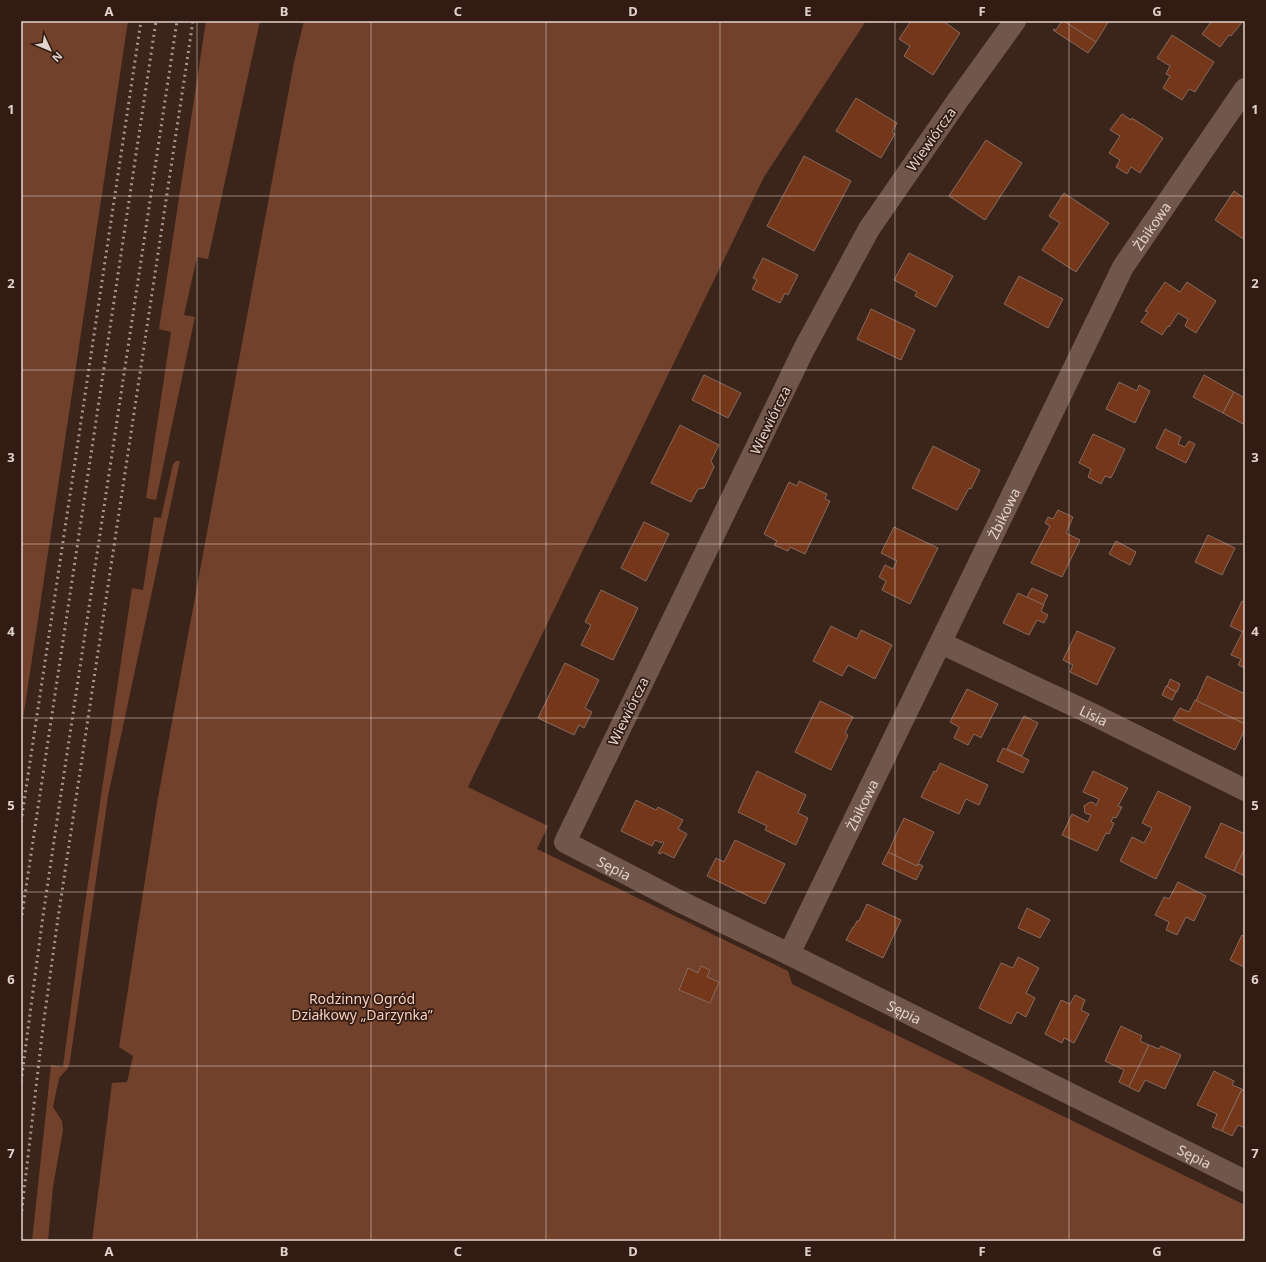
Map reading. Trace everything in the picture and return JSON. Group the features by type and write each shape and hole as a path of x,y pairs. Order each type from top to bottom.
{"street":[{"name":"Wiewiórcza","path":"565,842 804,349 865,236 958,100 1015,21"},
{"name":"Żbikowa","path":"789,954 1123,267 1245,89"},
{"name":"Lisia","path":"941,643 1094,715 1245,790"},
{"name":"Sępia","path":"565,842 677,900 789,954 1245,1181"}],"green space":[{"path":"21,21 128,21 21,732"},
{"path":"206,21 260,21 208,259 197,257 184,315 195,317 156,500 146,498 171,332 159,329"},
{"name":"Rodzinny Ogród Działkowy „Darzynka”","path":"304,21 866,21 764,177 468,787 548,826 537,849 788,971 792,984 1245,1205 1245,1241 92,1241 112,1083 127,1082 133,1056 119,1047 157,803 294,62"},
{"path":"176,461 180,461 108,796 70,1061 68,1068 59,1078 53,1107 62,1121 63,1130 53,1187 48,1241 32,1241 51,1065 63,1067 82,924 132,588 143,590 154,517 161,518 173,464"}],"building":[{"path":"911,21 943,21 960,33 933,75 904,56 910,46 899,39"},
{"path":"1062,21 1096,42 1088,53 1053,30 1056,30"},
{"path":"1064,21 1109,21 1096,42"},
{"path":"1210,21 1243,21 1231,36 1229,35 1220,47 1202,34 1211,22"},
{"path":"1172,35 1214,62 1195,92 1189,89 1182,100 1163,88 1170,76 1166,74 1170,66 1157,58"},
{"path":"856,98 897,123 892,132 895,134 881,158 836,131"},
{"path":"1122,114 1131,120 1132,118 1163,138 1140,173 1131,167 1127,174 1116,167 1120,160 1109,153 1120,136 1110,130"},
{"path":"986,140 1022,163 985,220 949,196"},
{"path":"804,156 851,181 814,251 767,226"},
{"path":"1234,191 1245,199 1245,240 1215,220"},
{"path":"1064,193 1109,223 1076,272 1042,250 1060,223 1049,216"},
{"path":"909,253 953,276 936,307 915,296 917,292 894,280"},
{"path":"763,258 798,275 788,295 785,293 780,303 752,289 757,280 753,278"},
{"path":"1019,276 1063,299 1048,328 1004,304"},
{"path":"1165,282 1180,292 1187,282 1216,301 1196,333 1185,326 1188,319 1178,313 1162,335 1141,322 1148,312 1145,311"},
{"path":"871,309 915,330 901,360 857,339"},
{"path":"704,375 741,393 728,418 692,400"},
{"path":"1204,375 1234,392 1223,413 1193,397"},
{"path":"1119,382 1137,391 1139,385 1150,391 1135,423 1106,409"},
{"path":"1234,392 1245,398 1245,425 1223,413"},
{"path":"680,425 719,445 711,461 714,467 704,488 698,489 691,502 651,483"},
{"path":"1165,429 1181,437 1178,444 1185,447 1189,441 1195,444 1186,463 1156,448"},
{"path":"1093,434 1125,449 1111,478 1105,476 1101,484 1088,477 1091,469 1079,463"},
{"path":"933,446 980,470 971,489 969,488 957,510 912,488"},
{"path":"799,481 827,494 825,499 830,501 805,554 790,547 788,551 774,545 777,541 764,534 789,482 797,486"},
{"path":"1058,510 1073,517 1066,533 1080,540 1062,577 1031,563 1050,526 1045,523 1048,517 1053,519"},
{"path":"644,522 669,534 646,581 621,568"},
{"path":"894,527 938,548 910,604 882,590 886,581 879,577 885,565 893,569 897,561 881,553"},
{"path":"1208,535 1235,548 1222,575 1195,562"},
{"path":"1116,541 1136,552 1130,565 1109,554"},
{"path":"1032,588 1048,595 1043,605 1027,597"},
{"path":"601,590 638,608 613,660 581,645 591,625 585,622"},
{"path":"1018,593 1044,605 1041,611 1048,615 1044,623 1037,620 1029,635 1003,623"},
{"path":"1242,601 1245,603 1245,633 1230,626"},
{"path":"831,626 857,639 861,630 892,645 875,679 848,665 842,676 813,661"},
{"path":"1077,631 1115,648 1097,685 1070,672 1073,665 1063,660"},
{"path":"1243,631 1245,633 1245,668 1238,665 1241,659 1231,655"},
{"path":"565,663 599,680 585,708 592,712 584,728 579,725 574,735 538,718"},
{"path":"1207,676 1245,694 1245,724 1196,701"},
{"path":"1170,679 1180,684 1177,692 1167,687"},
{"path":"1166,686 1176,692 1172,700 1162,695"},
{"path":"967,689 998,704 981,738 974,734 968,745 954,738 959,727 950,722"},
{"path":"1195,700 1245,724 1245,729 1235,750 1173,720 1180,708 1189,712"},
{"path":"820,701 853,717 845,733 848,735 831,770 795,752"},
{"path":"1024,716 1038,723 1022,756 1007,749"},
{"path":"1003,748 1029,760 1023,773 997,761"},
{"path":"940,763 988,785 979,805 966,799 959,814 921,797 934,771 936,772"},
{"path":"757,771 806,795 798,813 808,818 796,845 765,830 767,826 738,812"},
{"path":"1093,771 1128,788 1118,806 1122,807 1116,818 1113,817 1111,822 1114,823 1109,834 1106,833 1097,851 1062,835 1072,814 1088,822 1091,815 1085,813 1084,806 1090,802 1094,803 1096,806 1099,799 1083,792"},
{"path":"1158,791 1191,807 1156,879 1120,861 1132,837 1144,843 1152,828 1142,823"},
{"path":"636,800 656,810 658,807 683,820 678,829 687,834 674,858 662,852 661,854 658,853 664,843 662,841 661,843 655,840 652,846 621,831"},
{"path":"904,818 934,832 917,866 888,852"},
{"path":"1221,823 1245,834 1245,848 1234,871 1205,857"},
{"path":"735,840 785,864 765,904 707,876 716,858 724,862"},
{"path":"1245,848 1245,876 1234,871"},
{"path":"888,852 917,866 919,864 923,866 916,880 882,864"},
{"path":"1178,882 1206,896 1194,921 1186,917 1177,935 1166,930 1169,922 1155,915 1164,897 1169,899"},
{"path":"867,904 901,920 883,958 846,940 857,921 859,921"},
{"path":"1027,908 1050,920 1040,938 1018,928"},
{"path":"1242,935 1245,937 1244,967 1230,960"},
{"path":"1018,957 1039,968 1026,993 1035,998 1026,1017 1017,1012 1011,1024 979,1008 1001,963 1013,968"},
{"path":"701,966 710,970 707,977 719,982 710,1003 679,990 688,968 698,973"},
{"path":"1075,995 1085,1000 1081,1010 1089,1014 1074,1043 1064,1038 1062,1043 1045,1034 1061,1000 1070,1004"},
{"path":"1121,1026 1142,1036 1140,1041 1149,1045 1129,1087 1119,1082 1124,1070 1105,1061"},
{"path":"1149,1045 1159,1049 1161,1046 1181,1055 1165,1089 1145,1080 1139,1092 1129,1087"},
{"path":"1214,1071 1234,1081 1232,1085 1242,1089 1222,1131 1212,1127 1217,1114 1197,1105"},
{"path":"1242,1089 1245,1091 1245,1128 1238,1125 1232,1136 1222,1131"}],"railway":[{"path":"21,822 141,21"},
{"path":"21,921 156,21"},
{"path":"21,1082 59,807 177,21"},
{"path":"21,1217 43,1027 58,918 193,21"}]}
